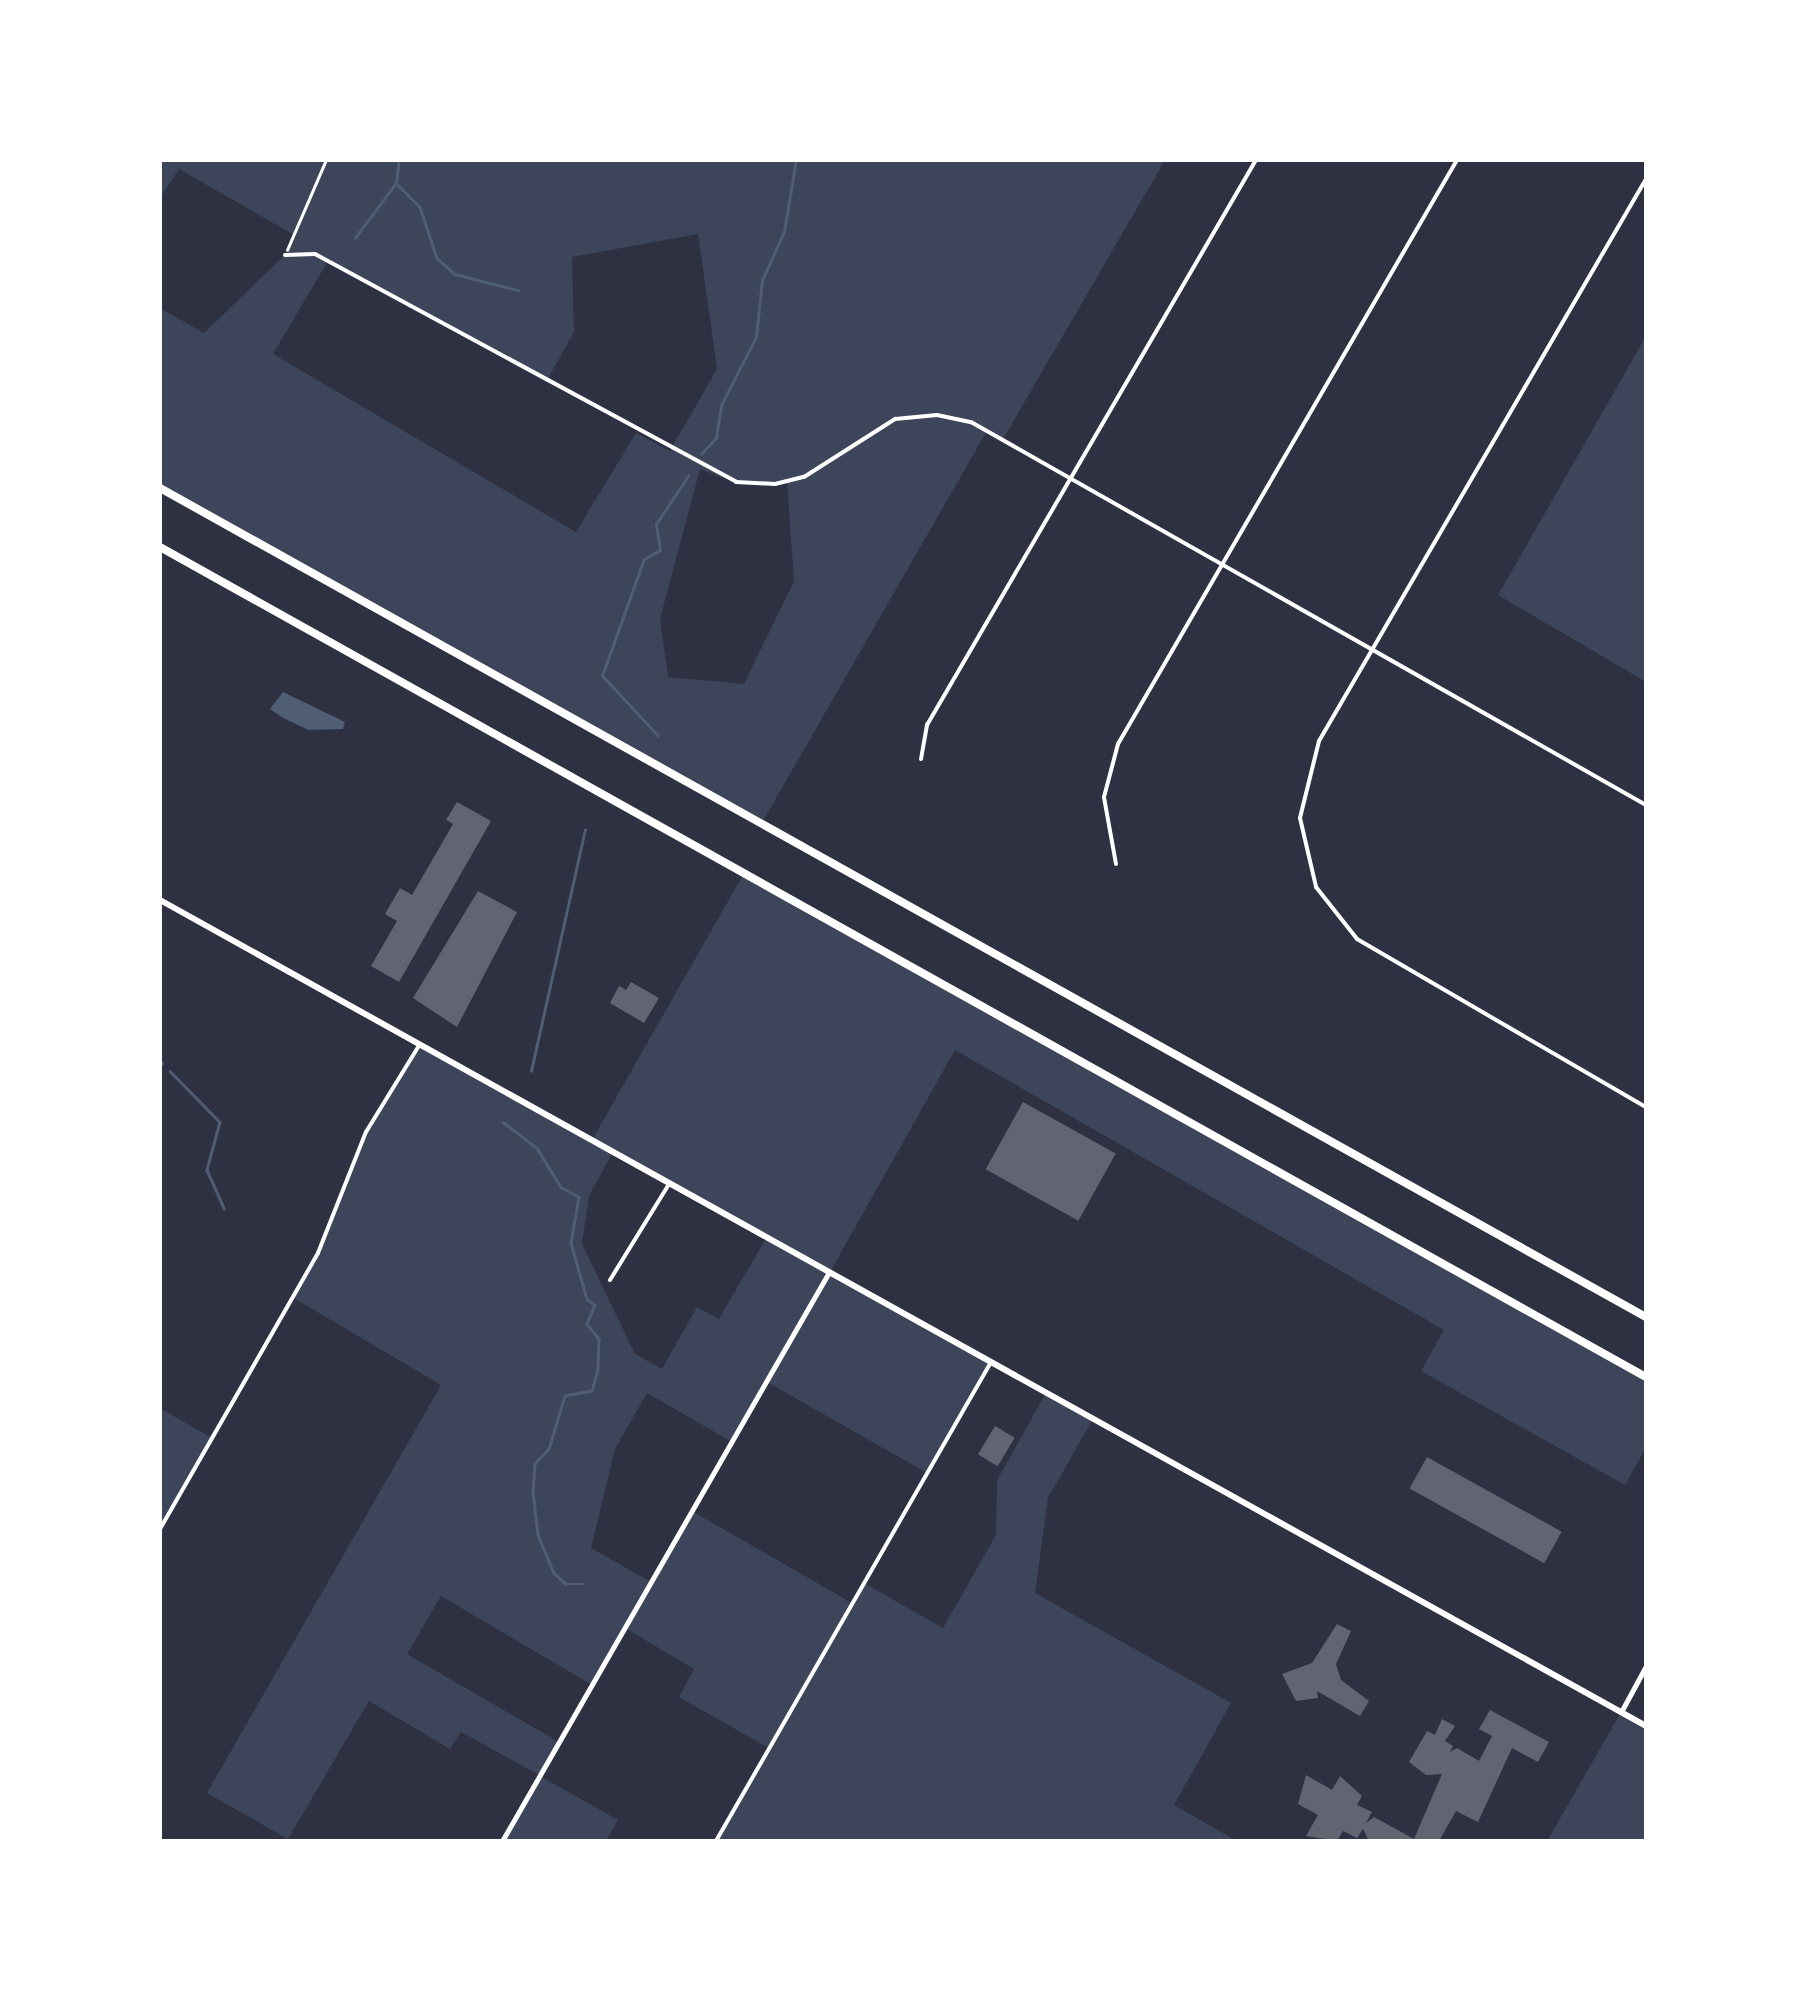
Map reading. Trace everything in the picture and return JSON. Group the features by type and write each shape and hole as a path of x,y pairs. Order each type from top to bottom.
{"highway":[{"path":"160,488 1646,1318"},
{"path":"160,548 1646,1377"}],"main road":[{"path":"160,900 1646,1726"}],"street":[{"path":"921,758 927,725 1256,160"},
{"path":"1116,864 1104,814 1112,758 1456,160"},
{"path":"1646,180 1319,742 1302,791 1301,840 1322,898 1364,945 1646,1107"},
{"path":"285,255 315,254 733,482 774,484 804,476 876,426 916,415 971,422 1646,805"},
{"path":"160,1529 318,1253 366,1132 420,1044"},
{"path":"610,1280 669,1184"},
{"path":"502,1841 830,1272"},
{"path":"716,1841 990,1362"},
{"path":"1621,1712 1646,1666"},
{"path":"160,1762 160,1785"}],"path":[{"path":"285,255 302,202 326,160"}],"shaded area":[{"path":"160,160 1165,160 1003,439 987,431 760,826 160,488 160,308 204,333 285,255 296,236 179,169 160,198","holes":["698,234 717,369 670,451 636,433 576,532 273,354 328,261 546,382 574,332 572,257","700,469 735,482 787,482 794,581 744,684 668,677 660,619"]},
{"path":"1646,336 1646,682 1498,595"},
{"path":"283,692 345,722 343,729 309,730 285,719 270,709"},
{"path":"743,875 1646,1377 1646,1447 1625,1485 1421,1371 1444,1330 955,1050 830,1272 990,1362 927,1473 767,1382 732,1442 647,1393 615,1449 591,1548 651,1582 692,1511 852,1603 864,1583 943,1628 996,1535 997,1480 1046,1393 1093,1419 1048,1498 1035,1593 1231,1703 1174,1805 1237,1841 716,1841 769,1748 679,1697 694,1669 625,1628 592,1685 441,1596 407,1654 559,1742 540,1776 618,1820 606,1841 502,1841 539,1775 461,1732 450,1749 369,1701 288,1839 207,1793 441,1385 292,1297 318,1253 366,1132 420,1044 592,1140","holes":["613,1152 766,1238 719,1319 697,1307 662,1369 635,1354 582,1244 589,1196"]},
{"path":"160,1408 212,1438 160,1529"},
{"path":"1621,1712 1646,1726 1646,1841 1547,1841"}],"building":[{"path":"457,802 491,821 399,982 371,966 397,921 385,914 400,888 412,895 453,824 446,820"},
{"path":"478,891 517,912 457,1027 413,998"},
{"path":"631,982 659,998 644,1023 610,1003 619,986 626,990"},
{"path":"1023,1102 1116,1153 1078,1221 986,1169"},
{"path":"995,1426 1015,1438 998,1466 978,1454"},
{"path":"1427,1457 1562,1532 1544,1563 1410,1488"},
{"path":"1337,1624 1351,1631 1336,1664 1341,1680 1369,1701 1360,1716 1317,1691 1318,1698 1296,1701 1282,1674 1312,1663"},
{"path":"1490,1710 1549,1742 1538,1762 1512,1748 1478,1822 1456,1811 1439,1841 1369,1841 1363,1829 1357,1838 1343,1831 1337,1841 1306,1836 1318,1815 1298,1804 1306,1775 1332,1790 1340,1776 1362,1796 1357,1805 1372,1812 1366,1823 1374,1817 1414,1839 1442,1774 1426,1775 1409,1762 1427,1731 1435,1735 1442,1719 1455,1726 1445,1741 1453,1746 1450,1752 1457,1748 1479,1761 1492,1736 1479,1729"}],"waterway":[{"path":"355,238 396,183 399,160"},
{"path":"701,454 716,438 721,405 756,337 762,280 784,232 796,160"},
{"path":"396,183 420,207 437,258 455,274 518,290"},
{"path":"658,736 602,676 644,559 660,550 656,524 688,476"},
{"path":"531,1071 585,830"},
{"path":"170,1071 220,1122 207,1170 224,1208"},
{"path":"503,1122 537,1148 561,1187 579,1197 571,1243 587,1299 595,1305 587,1324 599,1339 598,1370 592,1391 565,1396 549,1449 535,1464 533,1491 538,1535 554,1573 566,1584 584,1584"}]}
